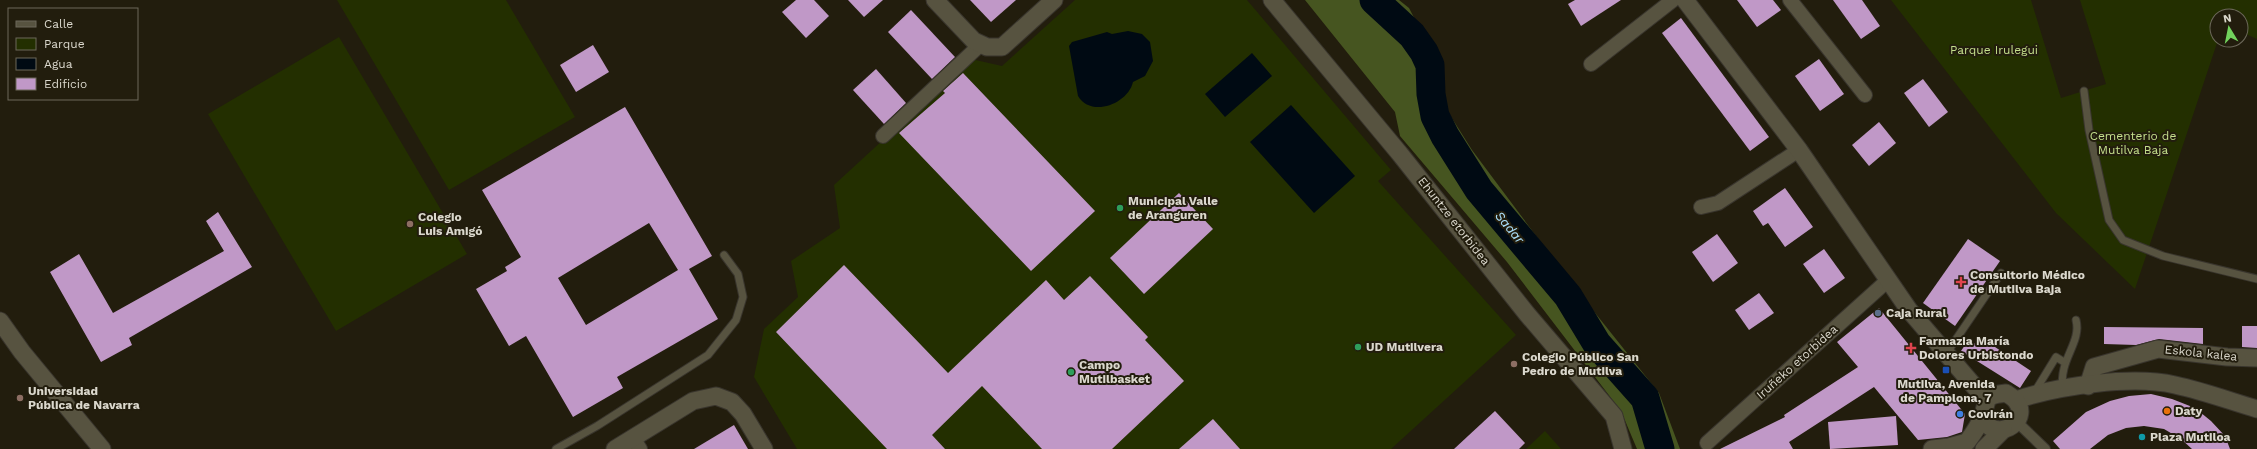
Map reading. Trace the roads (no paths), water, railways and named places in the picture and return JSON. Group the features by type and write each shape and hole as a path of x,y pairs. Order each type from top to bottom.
{"street":[{"path":"935,0 974,41 984,46 1002,47 1054,0"},
{"name":"Ehuntze etorbidea","path":"1272,0 1400,154 1527,314 1614,416 1623,449"},
{"path":"1591,64 1673,0"},
{"path":"1685,0 1799,150 1887,281 1946,355 1986,400"},
{"path":"1790,0 1864,95"},
{"path":"883,136 984,46"},
{"path":"1701,207 1718,203 1799,150"},
{"name":"Iruñeko etorbidea","path":"1707,444 1887,281"},
{"path":"0,321 22,352 102,449"},
{"name":"Eskola kalea","path":"2088,386 2094,367 2158,349 2227,357 2257,358"},
{"path":"2016,400 2062,389 2137,381 2174,384 2257,409"},
{"path":"1932,449 1949,447 1967,442 1982,417 1986,400 1992,395 2006,393 2016,400 2019,408 2010,426 1984,449"},
{"path":"615,449 636,444 693,401 716,396 732,402 743,414 764,449"},
{"path":"1982,417 1990,427 2010,426 2045,449"}],"lane":[{"path":"2084,91 2089,130 2109,220 2123,240 2163,256 2257,279"},
{"path":"556,449 597,426 708,355 736,320 743,296 738,274 724,255"},
{"path":"1946,355 2001,273"},
{"path":"2062,389 2061,378 2064,362 2079,330 2076,320"},
{"path":"2033,395 2056,357 2064,362"}],"water":[{"path":"1128,31 1142,34 1150,42 1153,61 1145,76 1133,82 1130,90 1124,97 1108,106 1091,106 1084,103 1078,96 1069,46 1072,42 1107,32 1112,34"},
{"path":"1252,53 1272,76 1225,117 1205,94"},
{"path":"1291,105 1355,176 1314,213 1250,142"}],"waterway":[{"name":"Sadar","path":"1374,0 1412,35 1424,52 1430,65 1431,94 1435,116 1445,136 1479,190 1568,296 1597,344 1645,398 1660,449"}],"place":[{"name":"Municipal Valle de Aranguren","path":"1120,208"},
{"name":"Colegio Luis Amigó","path":"410,224"},
{"name":"Consultorio Médico de Mutilva Baja","path":"1961,282"},
{"name":"Caja Rural","path":"1878,313"},
{"name":"UD Mutilvera","path":"1358,347"},
{"name":"Farmazia María Dolores Urbistondo","path":"1911,348"},
{"name":"Colegio Público San Pedro de Mutilva","path":"1514,364"},
{"name":"Mutilva, Avenida de Pamplona, 7","path":"1946,370"},
{"name":"Campo Mutilbasket","path":"1071,372"},
{"name":"Universidad Pública de Navarra","path":"20,398"},
{"name":"Daty","path":"2167,411"},
{"name":"Covirán","path":"1960,414"},
{"name":"Plaza Mutiloa","path":"2142,437"}],"park label":[{"name":"Parque Irulegui","path":"1994,50"},
{"name":"Cementerio de Mutilva Baja","path":"2133,143"}]}
